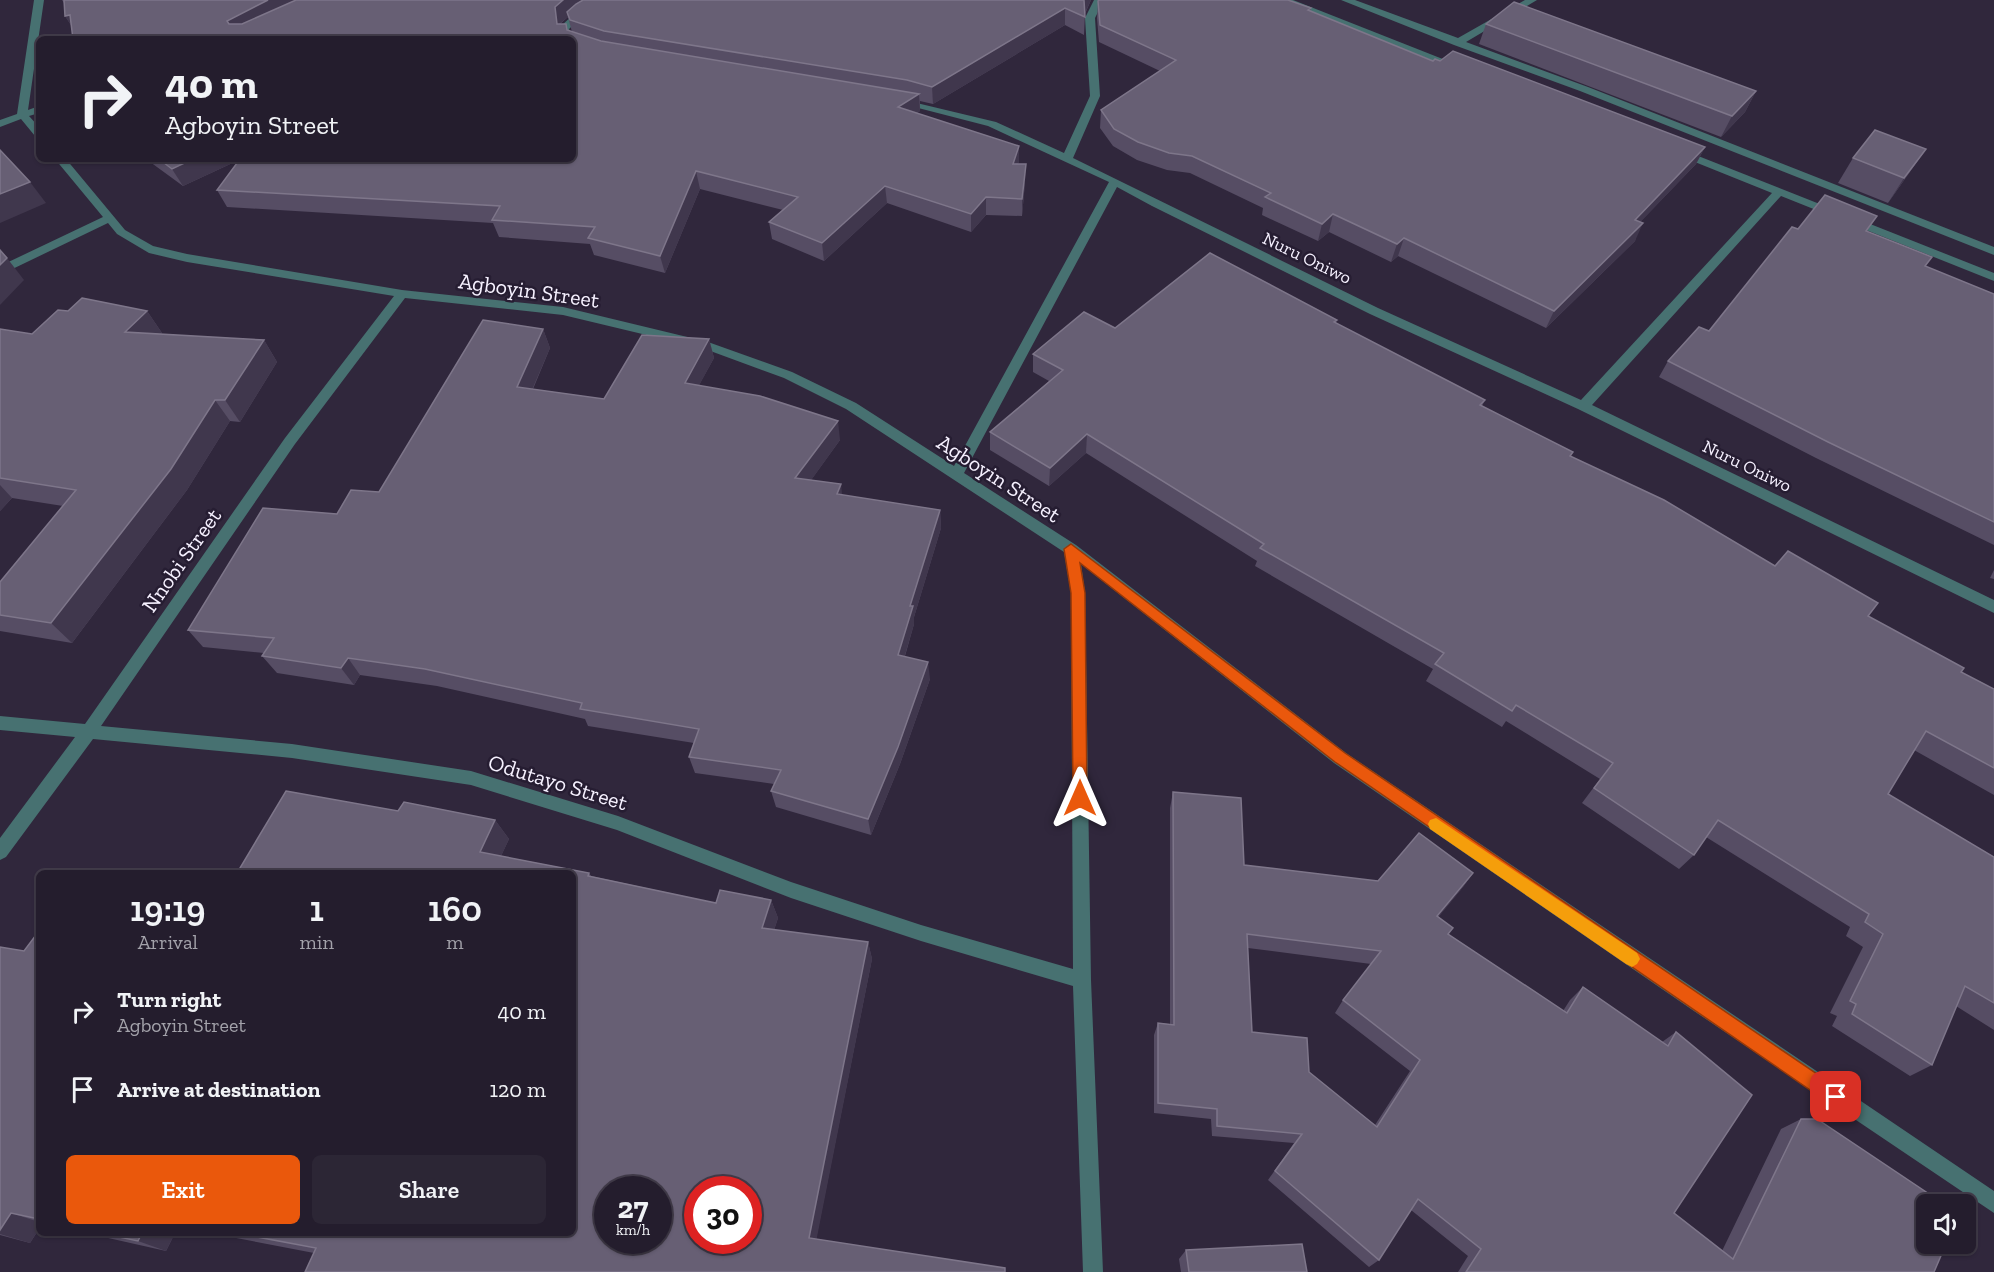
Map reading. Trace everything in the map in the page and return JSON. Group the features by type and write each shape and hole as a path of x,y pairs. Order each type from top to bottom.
{"street":[{"path":"36,130 22,114 39,0"},
{"path":"567,36 564,28 576,17 610,0"},
{"path":"1067,159 1095,96 1090,18 1099,0"},
{"path":"1285,0 1472,72"},
{"path":"1346,0 1595,93 1994,251"},
{"path":"1457,43 1532,0"},
{"name":"Nuru Oniwo","path":"885,99 992,124 1116,181 1156,204 1374,311 1583,406 1994,607"},
{"path":"0,124 36,110"},
{"path":"1670,148 1994,277"},
{"name":"Agboyin Street","path":"63,162 121,232 148,249 187,258 402,294 562,311 708,346 788,375 851,406 1071,549 1340,758 1687,997 1994,1203"},
{"path":"956,474 1116,181"},
{"path":"1583,406 1780,191"},
{"path":"0,271 110,218"},
{"name":"Nnobi Street","path":"0,852 89,731 290,441 402,294"},
{"path":"1071,549 1078,593 1082,980 1093,1272"},
{"name":"Odutayo Street","path":"0,723 292,751 471,778 618,823 801,894 921,933 1082,980"}],"building":[{"path":"64,0 268,0 227,21 229,24 242,24 296,0 563,0 555,7 557,24 566,24 567,30 601,41 919,94 898,107 1019,146 1013,164 1026,164 1022,199 986,197 971,214 885,186 822,243 769,222 798,197 696,171 660,256 588,238 595,227 492,220 500,206 217,190 238,162 576,162 576,36 73,36 70,15 65,16"},
{"path":"583,0 1084,0 1085,17 1065,8 932,87 907,80 604,31 570,20 567,12"},
{"path":"1099,0 1288,0 1433,61 1435,59 1440,61 1453,51 1705,147 1635,220 1643,223 1554,311 1404,238 1397,244 1333,214 1322,224 1265,197 1271,193 1192,156 1169,153 1138,142 1114,129 1101,110 1176,60 1100,25"},
{"path":"1514,2 1756,91 1732,116 1486,24"},
{"path":"1875,130 1926,149 1904,178 1853,158"},
{"path":"0,150 30,182 0,194"},
{"path":"163,162 187,162 172,169"},
{"path":"1825,195 1877,216 1866,231 1932,257 1925,266 1994,294 1994,522 1668,361 1699,327 1709,331 1792,227 1798,229"},
{"path":"0,250 7,258 0,265"},
{"path":"1210,253 1337,320 1334,322 1485,400 1480,405 1573,452 1570,456 1664,500 1775,566 1788,551 1878,603 1868,616 1964,668 1961,672 1994,689 1994,768 1926,731 1888,794 1994,857 1994,1003 1965,986 1932,1065 1852,1014 1856,1004 1850,1001 1883,934 1865,922 1869,914 1718,820 1694,855 1594,788 1613,763 1516,705 1512,711 1435,664 1444,653 1260,548 1264,544 1087,434 1050,468 990,432 1063,370 1033,354 1084,312 1115,328"},
{"path":"82,298 147,311 125,332 264,340 225,400 215,400 171,469 51,623 0,615 0,582 76,490 0,478 0,329 32,334 58,310 68,311"},
{"path":"483,320 543,329 517,387 604,399 642,335 709,339 685,383 760,396 838,421 795,478 841,484 837,494 940,510 910,606 913,606 898,655 928,662 898,747 868,819 771,791 781,770 689,757 699,729 580,709 582,703 425,669 348,658 341,668 262,656 274,638 188,630 263,508 337,514 351,490 379,492"},
{"path":"286,791 398,811 404,802 495,820 480,852 573,870 239,870"},
{"path":"1173,792 1241,798 1244,865 1378,881 1419,833 1473,873 1437,916 1453,928 1448,934 1567,1013 1583,987 1668,1046 1676,1032 1752,1095 1674,1213 1733,1259 1801,1119 1817,1119 1929,1194 1916,1194 1916,1254 1942,1254 1934,1272 1466,1272 1481,1249 1418,1199 1379,1260 1275,1171 1302,1134 1217,1126 1217,1109 1158,1103 1158,1023 1174,1025","holes":["1247,934 1381,951 1343,1000 1420,1060 1377,1127 1309,1072 1307,1038 1252,1032"]},
{"path":"576,870 589,873 588,876 716,903 720,890 771,900 762,928 868,942 809,1238 1005,1268 1005,1272 305,1272 316,1248 252,1236 576,1236"},
{"path":"36,935 36,1218 11,1213 0,1230 0,947 24,951"},
{"path":"114,1236 140,1236 138,1241"},
{"path":"1302,1244 1307,1272 1189,1272 1186,1250"}],"slow traffic":[{"path":"1436,824 1632,959"}],"route":[{"path":"1080,798 1078,593 1071,549 1340,758 1515,880 1836,1097"}]}
